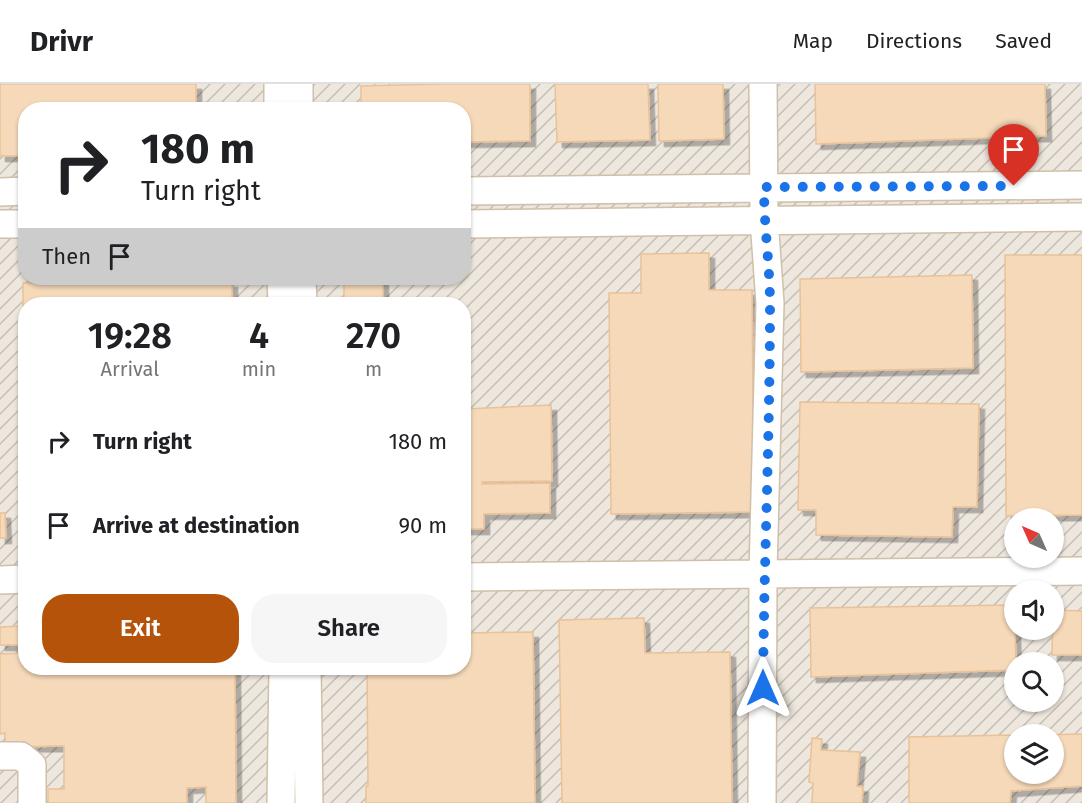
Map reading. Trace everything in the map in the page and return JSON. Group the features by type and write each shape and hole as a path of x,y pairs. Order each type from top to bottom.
{"street":[{"path":"278,84 278,102"},
{"path":"299,84 299,102"},
{"path":"762,803 770,303 764,219 763,84"},
{"path":"471,191 1082,185"},
{"path":"0,192 18,191"},
{"path":"471,224 1082,217"},
{"path":"0,224 18,224"},
{"path":"471,577 764,572 1082,571"},
{"path":"0,580 18,579"},
{"path":"281,803 283,675"},
{"path":"306,675 309,803"},
{"path":"0,756 21,756 32,765 32,803"}],"shaded area":[{"path":"0,84 1082,84 1082,803 0,803"}],"building":[{"path":"0,84 196,84 196,102 18,102 18,156 0,156"},
{"path":"530,84 530,141 471,142 471,102 361,102 361,86"},
{"path":"555,84 648,84 650,140 557,142"},
{"path":"658,84 723,84 724,139 659,141"},
{"path":"815,84 1045,84 1046,136 816,144"},
{"path":"709,253 709,290 752,290 754,512 611,514 609,293 641,293 641,254"},
{"path":"1005,255 1082,255 1082,515 1064,515 1064,508 1006,508"},
{"path":"972,275 973,368 801,372 800,279"},
{"path":"23,285 232,285 232,297 23,297"},
{"path":"344,285 383,285 383,297 344,297"},
{"path":"800,402 979,404 977,507 953,507 952,537 816,535 816,510 798,510"},
{"path":"551,405 552,481 482,482 482,484 550,483 550,513 484,514 484,529 471,529 471,409"},
{"path":"0,513 5,513 6,538 0,538"},
{"path":"1004,605 1004,640 1015,640 1016,652 1004,652 1004,670 811,677 810,608"},
{"path":"1064,610 1082,611 1082,655 1052,652 1052,640 1064,640"},
{"path":"644,618 645,653 730,652 732,803 562,803 559,620"},
{"path":"18,626 18,645 0,645 0,627"},
{"path":"533,632 535,803 366,803 366,786 368,786 367,675 471,675 471,633"},
{"path":"18,653 18,675 235,675 236,803 206,803 206,787 187,788 187,803 48,803 48,789 64,789 64,746 5,747 5,733 0,734 0,654"},
{"path":"1064,734 1082,734 1082,786 1011,791 1010,803 909,803 909,737 1004,735 1004,784 1064,784"},
{"path":"812,738 822,739 821,750 860,752 857,786 863,787 862,803 812,803 813,783 809,782"}],"route":[{"path":"763,688 770,303 764,187 1014,186"}]}
